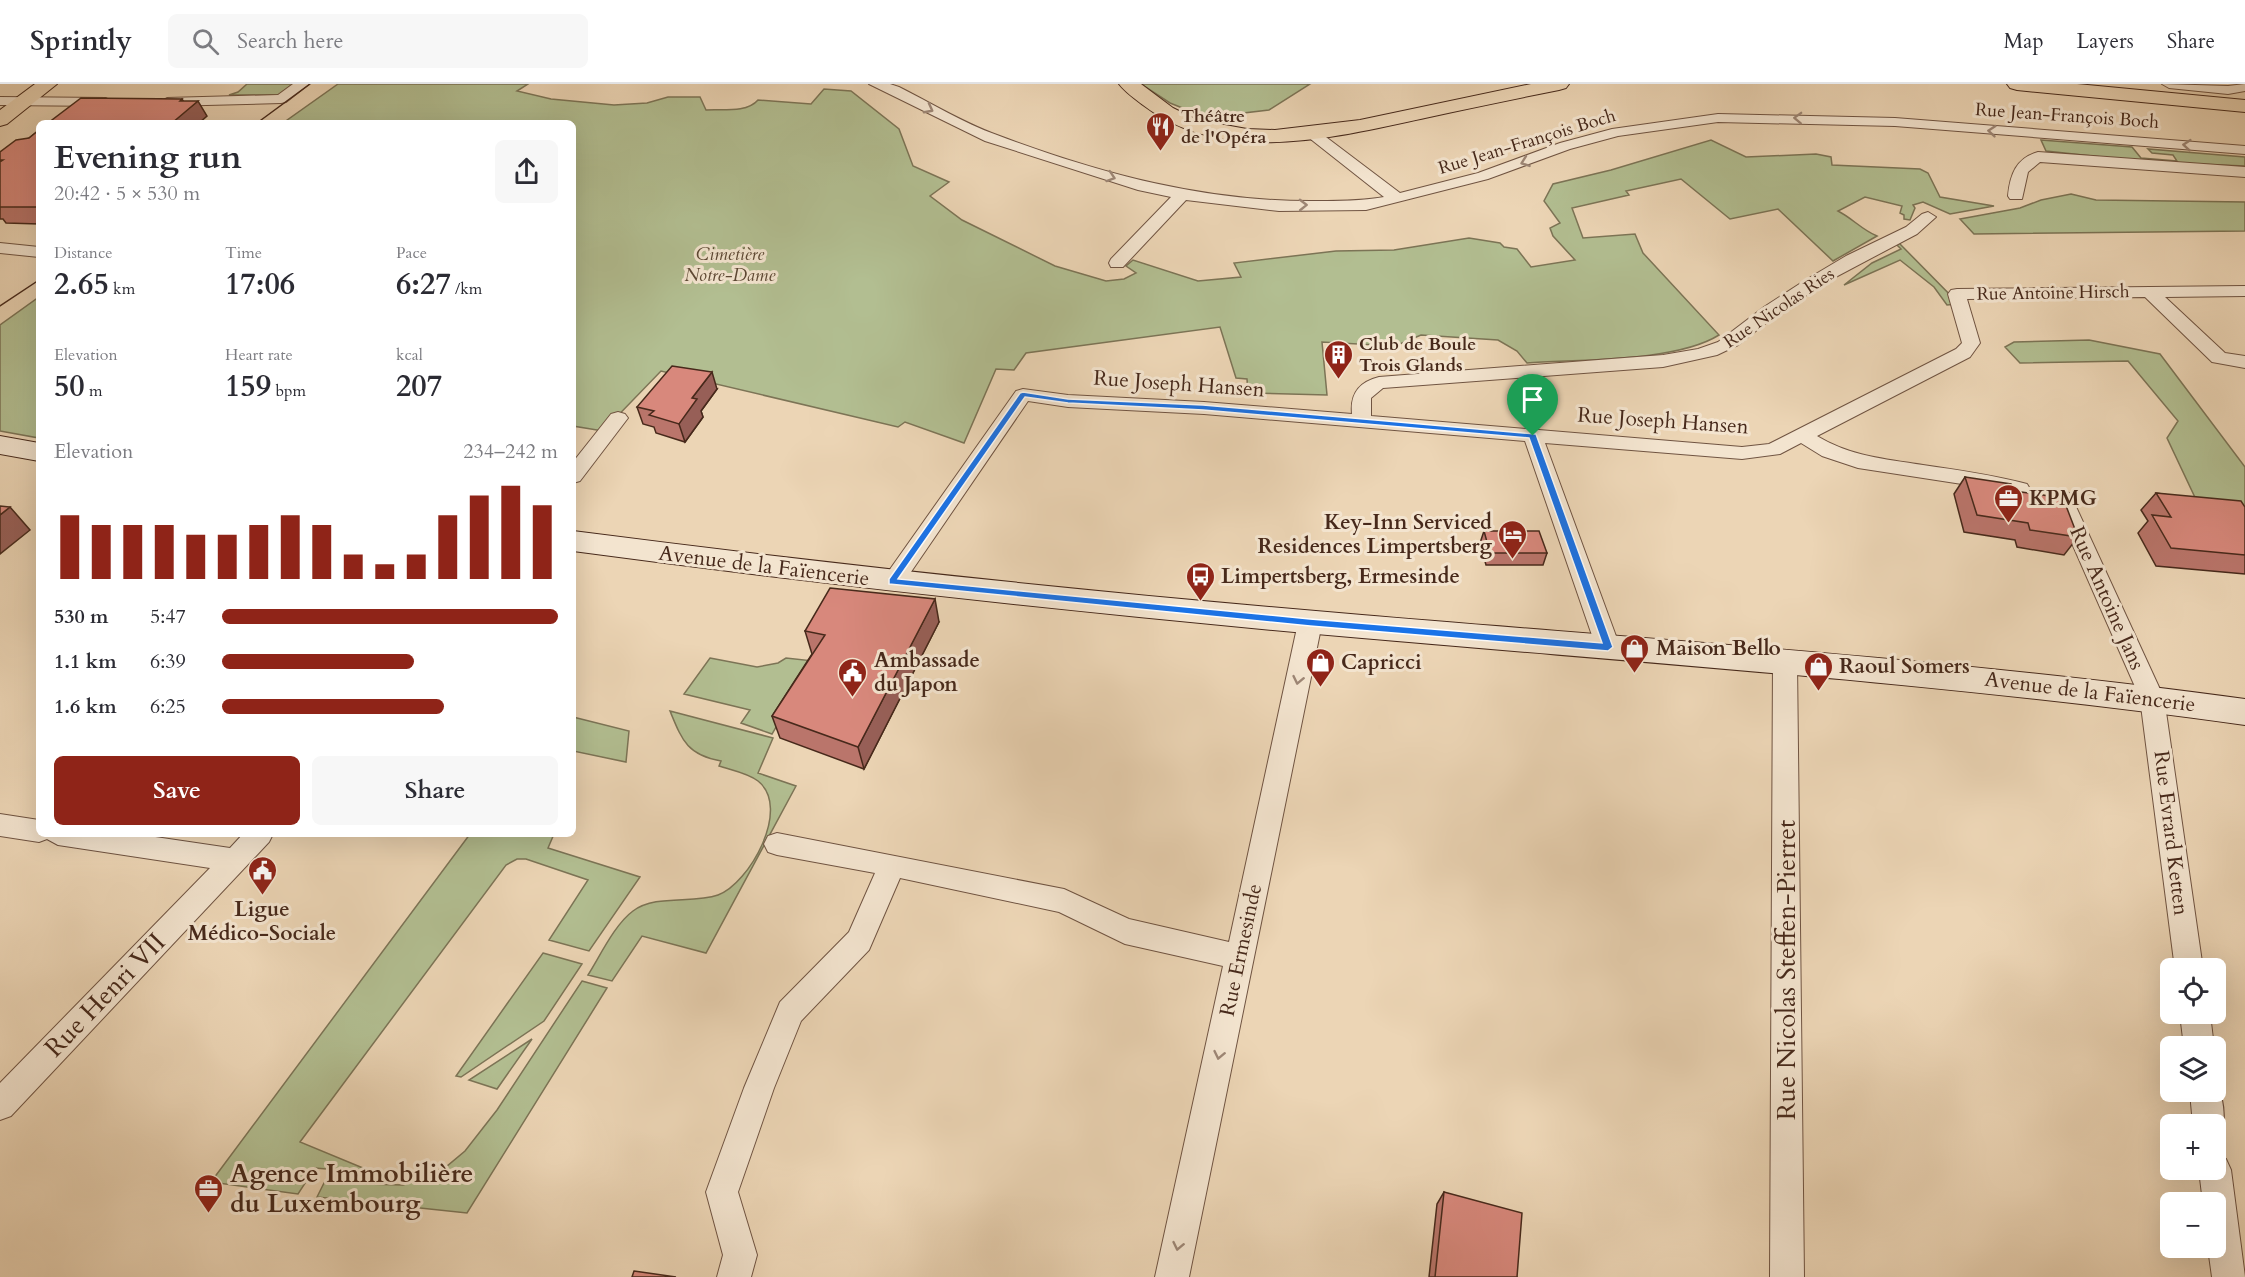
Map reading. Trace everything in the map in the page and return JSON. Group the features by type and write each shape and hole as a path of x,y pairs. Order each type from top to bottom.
{"main road":[{"path":"1130,84 1155,106 1188,123 1226,133 1261,136 1336,131 1559,84"},
{"path":"2017,84 2245,106"},
{"path":"0,120 25,101 46,93"},
{"path":"0,445 36,451"},
{"name":"Avenue de la Faïencerie","path":"576,541 892,582 1310,622 1984,679 2152,698 2245,712"}],"street":[{"path":"150,102 281,99 302,84"},
{"name":"Rue Jean-François Boch","path":"876,84 894,90 990,138 1144,187 1233,203 1280,206 1366,205 1397,199 1483,176 1566,146 1617,132 1718,118 1895,122 2245,150"},
{"path":"2169,84 2206,89 2245,87"},
{"path":"46,93 115,102"},
{"path":"0,100 25,101"},
{"path":"1313,134 1397,199"},
{"path":"2016,196 2017,178 2025,164 2038,157 2164,168 2245,171"},
{"path":"1117,263 1182,195"},
{"name":"Rue Nicolas Ries","path":"1362,422 1361,395 1368,388 1379,383 1663,361 1686,358 1718,348 1741,336 1761,318 1800,291 1881,244 1918,228 1928,217"},
{"path":"0,248 36,252"},
{"name":"Rue Antoine Hirsch","path":"1957,294 2245,291"},
{"name":"Rue Antoine Hirsch","path":"2149,292 2219,358 2245,362"},
{"name":"Rue Joseph Hansen","path":"892,582 1023,395 1068,401 1203,408 1742,453 1773,450 1963,353 1971,343 1957,294"},
{"path":"576,472 618,418"},
{"path":"1802,435 1829,452 1858,462 1988,481 2020,489"},
{"path":"1533,436 1608,647"},
{"name":"Rue Antoine Jans","path":"2062,498 2152,698"},
{"name":"Rue Ermesinde","path":"1172,1277 1310,622"},
{"name":"Rue Nicolas Steffen-Pierret","path":"1785,662 1787,1277"},
{"name":"Rue Evrard Ketten","path":"2152,698 2187,958"},
{"path":"0,825 36,831"},
{"path":"78,837 235,860"},
{"name":"Rue Henri VII","path":"0,1105 257,837"},
{"path":"777,844 892,865 1064,901 1125,931 1240,957"},
{"path":"734,1277 740,1255 722,1192 759,1088 790,1012 859,941 892,865"},
{"path":"2216,1180 2229,1277"}],"green space":[{"path":"247,84 297,84 280,95 229,95 238,92"},
{"name":"Cimetière Notre-Dame","path":"338,84 528,84 517,91 551,99 614,105 647,103 668,97 700,97 706,110 741,109 758,100 811,104 824,89 851,91 899,129 913,166 949,182 930,196 962,220 1055,266 1106,281 1124,279 1136,273 1126,266 1133,260 1198,281 1241,277 1234,263 1336,251 1394,250 1469,238 1500,243 1504,247 1517,249 1531,267 1575,260 1553,236 1550,228 1560,223 1544,201 1553,184 1611,170 1711,140 1746,157 1816,154 1831,157 1832,165 1920,169 1928,173 1940,197 1994,206 1950,214 1923,202 1913,205 1915,208 1910,220 1904,219 1904,215 1900,213 1902,206 1865,197 1838,211 1877,236 1833,261 1778,209 1730,219 1681,179 1626,191 1629,195 1572,208 1583,238 1635,234 1643,253 1719,335 1701,344 1653,355 1527,363 1517,351 1498,340 1421,335 1395,346 1322,342 1327,395 1248,393 1247,379 1236,378 1220,327 1026,353 1014,370 996,369 964,443 905,422 898,427 661,371 603,431 576,426 576,120 287,120"},
{"path":"1141,84 1310,84 1269,110 1227,115 1232,128 1170,103"},
{"path":"2041,140 2132,147 2141,158 2177,161 2173,155 2152,153 2148,149 2245,157 2245,166 2148,162 2046,151"},
{"path":"2071,194 2096,200 2245,202 2245,231 1974,234 1960,219 2020,208 2041,200"},
{"path":"1899,243 1959,304 1947,305 1934,287 1900,260 1844,285 1872,263 1901,249 1896,244"},
{"path":"36,299 36,437 0,431 0,325"},
{"path":"2089,340 2160,354 2245,467 2245,511 2200,508 2167,438 2178,421 2128,361 2020,363 2005,347 2014,342"},
{"path":"710,658 757,667 778,663 786,658 814,661 772,734 741,723 750,710 684,694"},
{"path":"670,711 773,738 758,773 796,786 706,953 642,936 612,981 588,975 614,932 633,911 642,906 663,901 708,898 730,888 753,861 768,826 770,809 767,793 758,781 719,766 721,761 700,755 693,750 682,738"},
{"path":"576,718 629,731 626,762 576,752"},
{"path":"468,837 553,837 548,848 640,877 589,951 549,940 588,880 526,859 517,859 506,865 300,1142 375,1173 315,1168 298,1194 211,1182"},
{"path":"543,953 582,964 544,1021 461,1077 456,1076"},
{"path":"582,981 607,988 467,1213 317,1197 324,1183 403,1185 424,1178 447,1166 465,1151 497,1110"},
{"path":"532,1039 497,1089 469,1080"}],"building":[{"path":"81,98 198,101 176,120 52,120"},
{"path":"36,132 36,207 0,207 0,162 3,160 0,160 0,152 16,140 29,138"},
{"path":"672,366 712,372 692,398 697,399 679,424 649,415 654,411 637,407"},
{"path":"1965,477 2011,484 2014,491 2063,498 2078,537 2030,530 2028,523 1977,515"},
{"path":"2156,493 2241,501 2245,507 2245,555 2171,548 2152,515 2171,517"},
{"path":"0,506 10,507 0,515"},
{"path":"1484,531 1539,531 1547,553 1490,553"},
{"name":"Ambassade du Japon","path":"830,588 935,599 858,747 772,716 825,635 805,631"},
{"path":"1444,1192 1522,1213 1517,1277 1435,1277"},
{"path":"634,1271 676,1277 632,1277"}],"tram line":[{"path":"261,120 310,84"},
{"path":"0,306 36,282"}],"place":[{"name":"Théâtre de l'Opéra","path":"1160,152"},
{"name":"Club de Boule Trois Glands","path":"1338,380"},
{"name":"KPMG","path":"2008,524"},
{"name":"Key-Inn Serviced Residences Limpertsberg","path":"1513,560"},
{"name":"Limpertsberg, Ermesinde","path":"1200,602"},
{"name":"Maison Bello","path":"1635,674"},
{"name":"Capricci","path":"1320,688"},
{"name":"Raoul Somers","path":"1818,692"},
{"name":"Ambassade du Japon","path":"853,698"},
{"name":"Ligue Médico-Sociale","path":"262,896"},
{"name":"Agence Immobilière du Luxembourg","path":"209,1214"}],"route":[{"path":"1023,395 1068,401 1203,408 1533,436 1608,647 1310,622 892,582 1023,395"}]}
